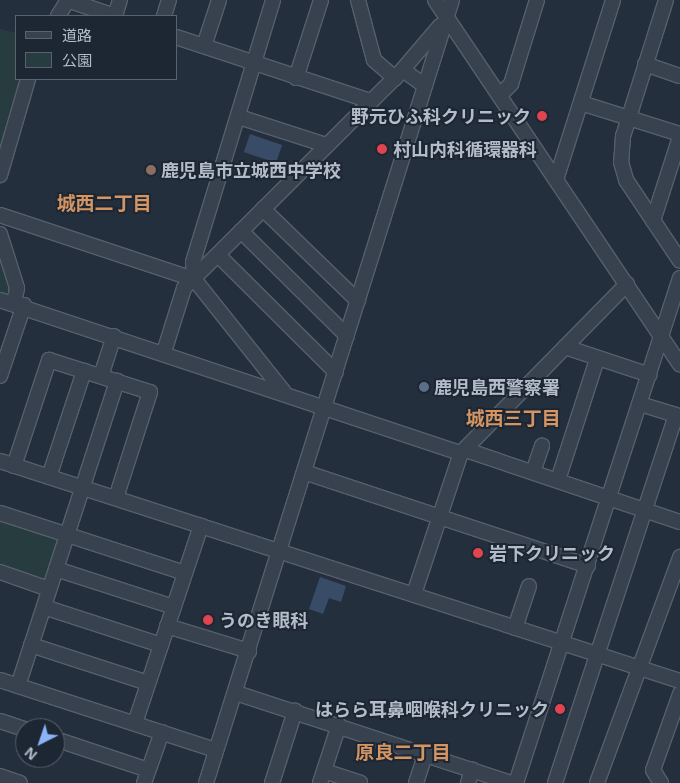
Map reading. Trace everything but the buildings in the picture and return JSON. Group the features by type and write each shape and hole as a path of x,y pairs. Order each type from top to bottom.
{"street":[{"path":"59,15 68,0 112,15"},
{"path":"115,15 120,0"},
{"path":"164,15 169,0"},
{"path":"204,46 219,0"},
{"path":"194,279 193,262 239,117 273,0"},
{"path":"296,78 321,0"},
{"path":"358,0 374,60 425,86"},
{"path":"435,0 680,364"},
{"path":"206,783 281,551 452,0"},
{"path":"500,95 511,84 537,0"},
{"path":"556,180 613,0"},
{"path":"666,0 628,118 620,149 622,171 680,261"},
{"path":"164,352 184,288 399,74 447,18"},
{"path":"178,38 296,78 371,101"},
{"path":"645,64 680,76"},
{"path":"0,175 28,80"},
{"path":"581,103 680,136 653,220"},
{"path":"239,117 326,145"},
{"path":"263,209 358,301"},
{"path":"0,215 194,279 284,392"},
{"path":"241,231 348,336"},
{"path":"0,234 17,288 19,304 0,376"},
{"path":"218,255 336,372"},
{"path":"516,783 680,278"},
{"path":"414,594 463,451 627,284"},
{"path":"0,300 19,304 463,451 610,497 680,522"},
{"path":"101,376 114,336"},
{"path":"565,347 650,375"},
{"path":"558,480 597,359"},
{"path":"14,466 49,360 101,376 150,392 116,498"},
{"path":"49,477 84,371"},
{"path":"18,686 117,382"},
{"path":"556,783 676,415 640,404"},
{"path":"533,472 542,446"},
{"path":"0,461 680,681"},
{"path":"304,472 588,566"},
{"path":"0,514 185,573"},
{"path":"135,724 201,526"},
{"path":"598,783 680,557"},
{"path":"56,569 174,607"},
{"path":"0,572 50,589"},
{"path":"515,628 530,586"},
{"path":"44,607 161,646"},
{"path":"167,626 248,651"},
{"path":"31,645 148,683"},
{"path":"0,680 216,750"},
{"path":"236,693 339,725 425,755 470,776 511,783"},
{"path":"661,783 653,770 680,694"},
{"path":"272,783 295,711"},
{"path":"0,721 15,726"},
{"path":"339,725 322,777 360,783"},
{"path":"65,743 146,776 162,732"},
{"path":"416,783 425,755"},
{"path":"0,776 20,783"}],"green space":[{"path":"0,29 15,33 15,80 20,80 0,165"},
{"path":"0,248 13,288 7,293 0,292"},
{"path":"0,518 61,540 47,582 0,570"}],"water":[{"path":"250,134 282,145 276,163 244,152"},
{"path":"320,577 346,586 341,602 329,598 323,614 309,609"}],"place":[{"name":"野元ひふ科クリニック","path":"542,116"},
{"name":"村山内科循環器科","path":"382,149"},
{"name":"鹿児島市立城西中学校","path":"151,170"},
{"name":"鹿児島西警察署","path":"424,387"},
{"name":"岩下クリニック","path":"478,553"},
{"name":"うのき眼科","path":"208,620"},
{"name":"はらら耳鼻咽喉科クリニック","path":"560,709"}],"district":[{"name":"城西二丁目","path":"104,204"},
{"name":"城西三丁目","path":"513,419"},
{"name":"原良二丁目","path":"403,753"}]}
